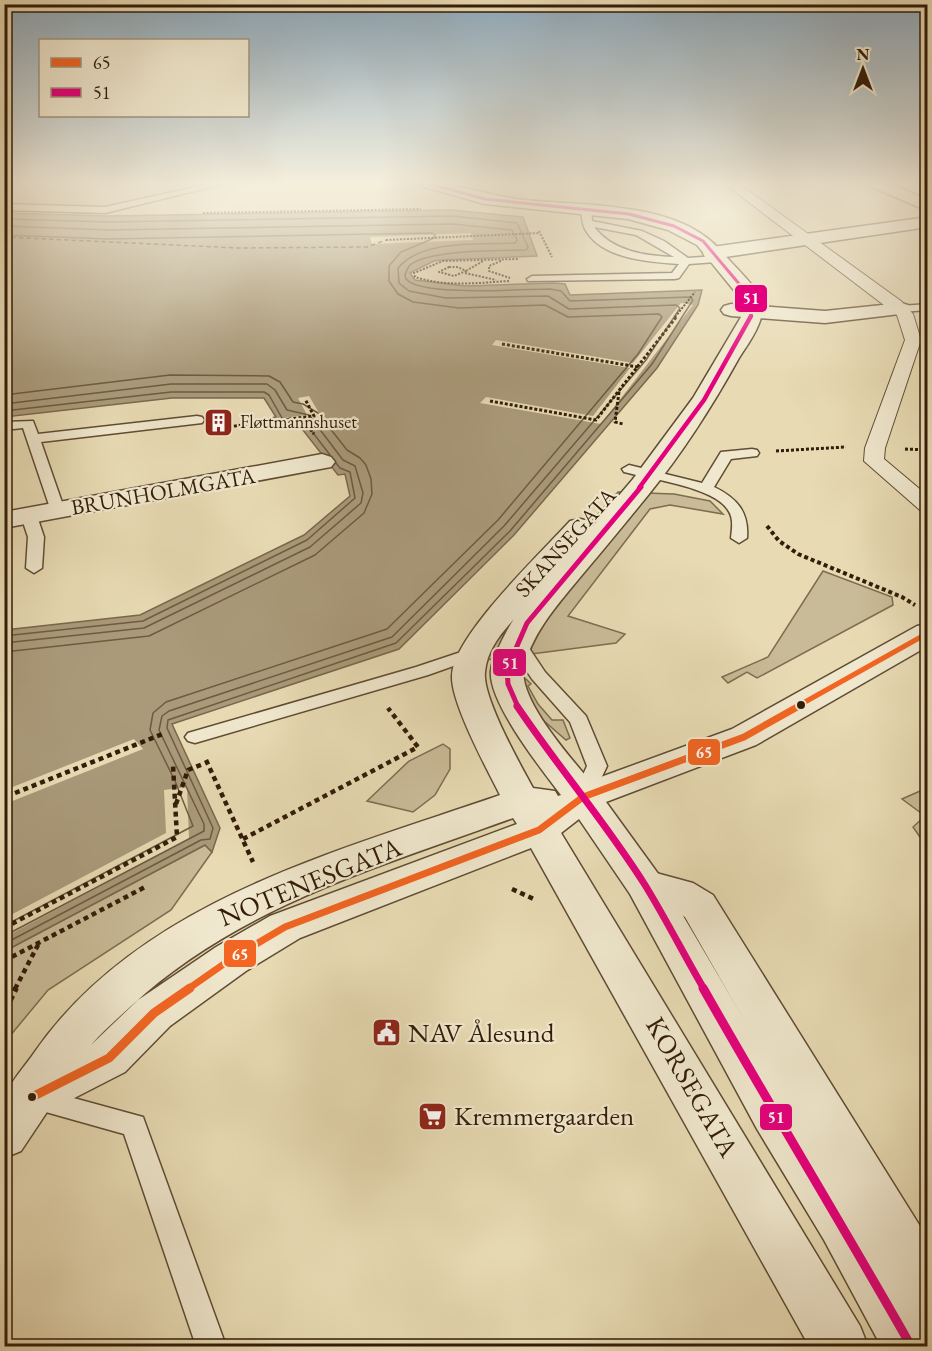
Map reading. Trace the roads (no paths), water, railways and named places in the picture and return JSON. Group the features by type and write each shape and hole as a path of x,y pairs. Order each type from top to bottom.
{"street":[{"name":"SKANSEGATA","path":"583,797 554,762 515,704 508,684 507,669 527,623 640,471 741,310 716,258 708,247"},
{"path":"716,258 769,247"},
{"path":"819,247 905,314 913,340 875,448 874,461 927,507"},
{"path":"741,310 825,316 901,309"},
{"name":"BRUNHOLMGATA","path":"17,518 322,462"},
{"name":"SKANSEGATA","path":"530,816 498,759 472,694 468,677 473,653 496,617 617,486 640,471"},
{"name":"NOTENESGATA","path":"4,1136 32,1097 109,1058 154,1014 231,960 285,927 530,816 744,737 921,619"},
{"path":"583,797 645,885 774,1114 842,1223 911,1347"},
{"name":"KORSEGATA","path":"530,816 569,876 840,1347"},
{"path":"645,885 679,894 699,906 927,1290"}],"lane":[{"path":"613,247 630,254 686,261 716,258"},
{"path":"652,247 686,261"},
{"path":"532,279 675,276 686,261"},
{"path":"901,309 927,307"},
{"path":"34,439 197,420"},
{"path":"4,426 28,423 57,511"},
{"path":"703,489 709,484 726,455 752,453"},
{"path":"640,471 720,494 736,508 740,521 739,538"},
{"path":"17,518 36,537 34,568"},
{"path":"517,643 538,675 579,720 597,766 583,797"},
{"path":"195,737 422,671 473,653"},
{"path":"32,1097 134,1125 211,1347"}],"water":[{"path":"5,247 534,247 537,256 434,261 410,273 415,280 465,286 565,284 570,295 702,290 698,305 657,368 514,535 399,649 172,724 220,828 212,852 205,845 5,951 5,630 140,615 304,535 350,496 345,474 338,475 299,425 266,427 261,420 276,417 264,398 172,398 5,417"}],"place":[{"name":"Fløttmannshuset","path":"219,422"},
{"name":"NAV Ålesund","path":"387,1033"},
{"name":"Kremmergaarden","path":"433,1116"}]}
